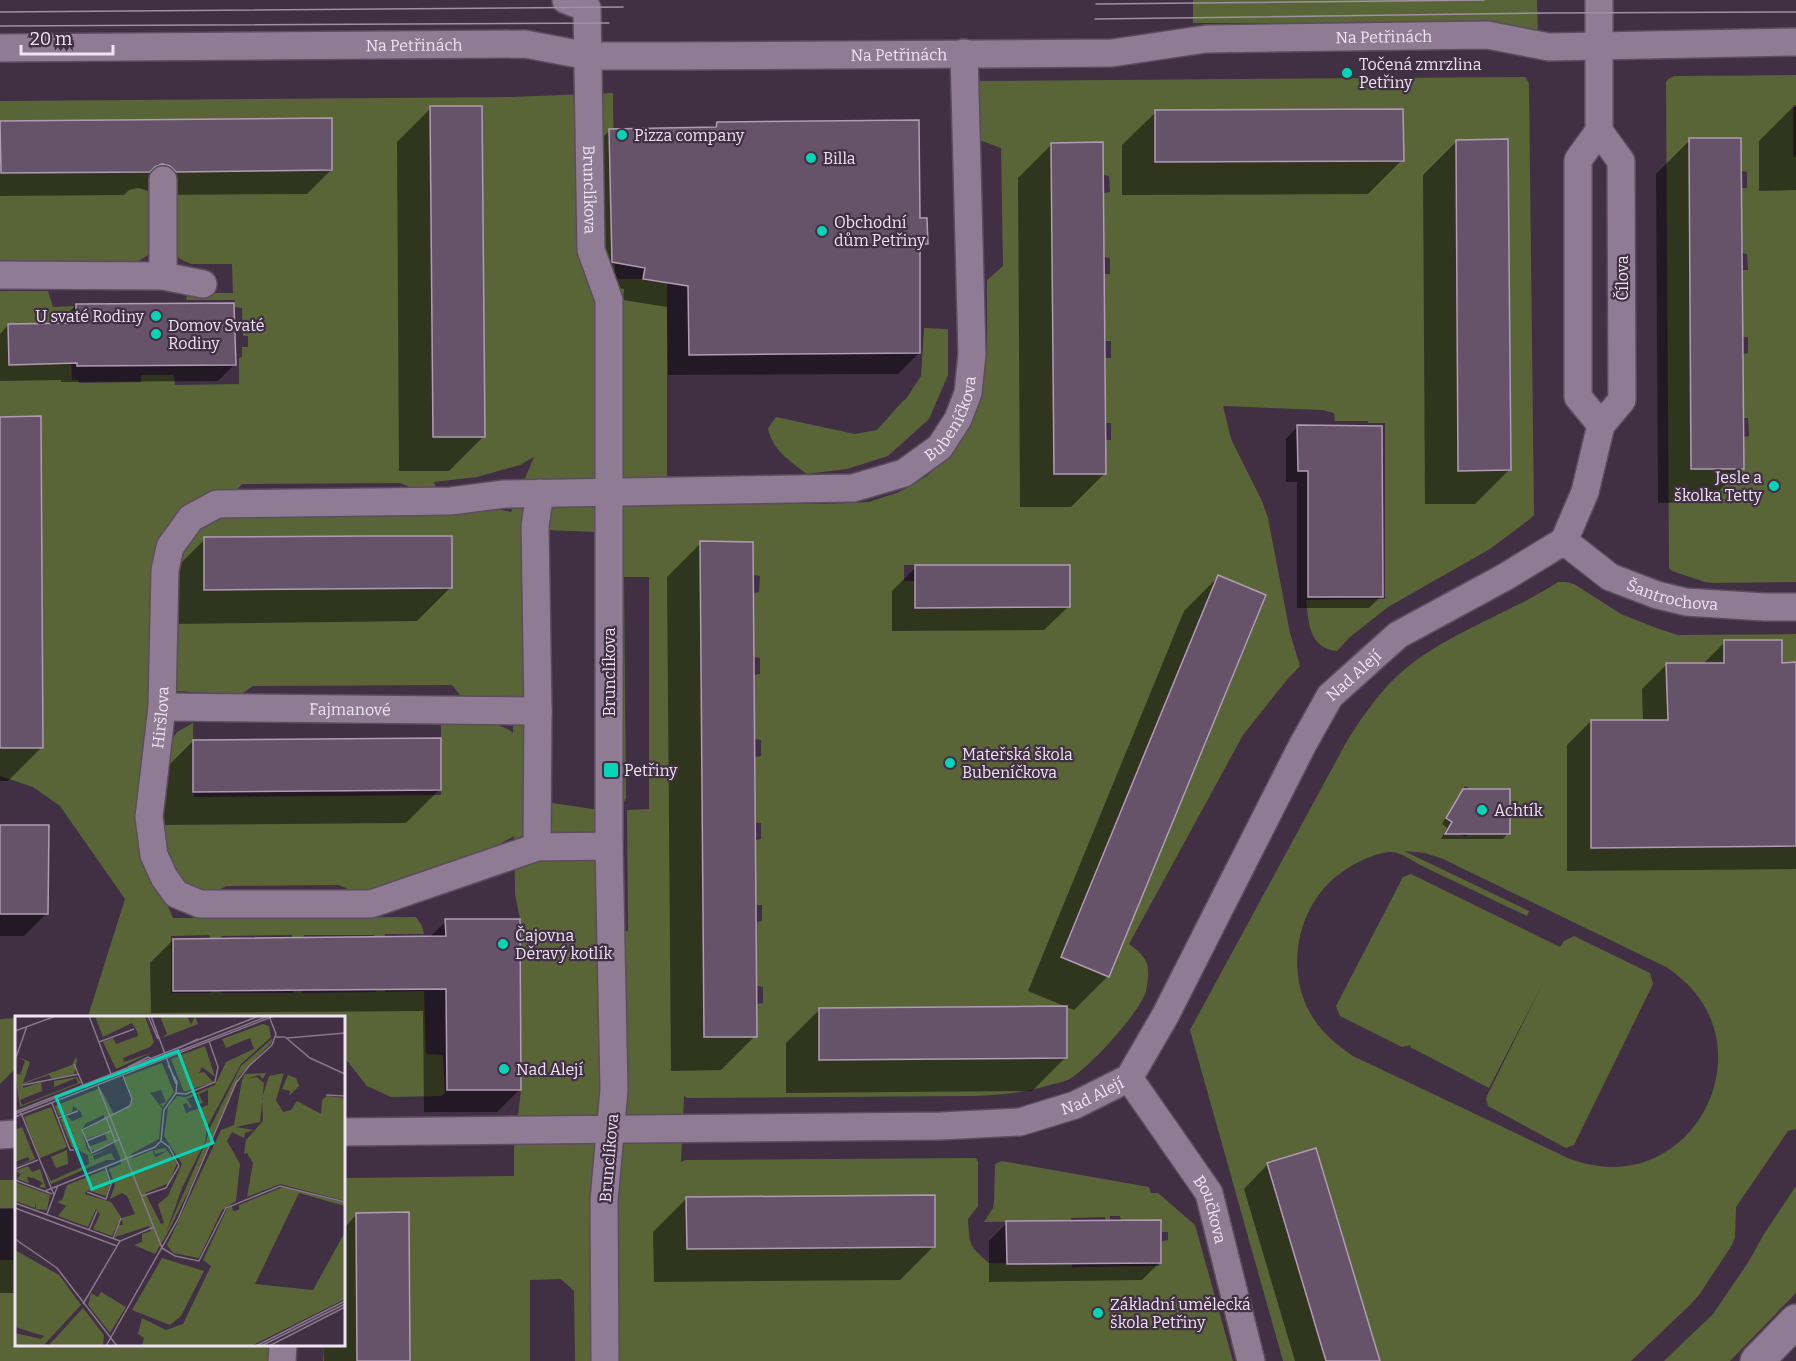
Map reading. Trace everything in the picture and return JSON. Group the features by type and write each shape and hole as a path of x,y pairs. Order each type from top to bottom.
{"street":[{"name":"Brunclíkova","path":"566,0 587,8 591,250 609,300 609,846 614,1090 604,1200 606,1361"},
{"path":"1599,0 1599,131 1578,160 1578,397 1601,425"},
{"name":"Na Petřinách","path":"0,48 525,44 588,56 1112,53 1206,39 1487,35 1549,47 1796,42"},
{"name":"Bubeníčkova","path":"609,492 853,488 904,473 940,447 958,419 968,393 972,354 964,53"},
{"name":"Čílova","path":"1564,541 1585,492 1601,425 1622,400 1621,161 1599,131"},
{"path":"163,180 163,276"},
{"path":"0,275 163,276 203,284"},
{"name":"Hiršlova","path":"609,492 495,494 451,501 217,504 191,518 170,547 165,570 162,706 149,817 154,855 164,877 176,894 200,904 371,904 537,847 609,846"},
{"path":"537,847 538,711 535,526 540,493"},
{"name":"Šantrochova","path":"1564,541 1610,577 1657,595 1686,602 1796,607"},
{"name":"Nad Alejí","path":"345,1132 941,1126 1020,1122 1075,1105 1129,1078 1165,1016 1302,746 1330,696 1398,635 1505,577 1564,541"},
{"name":"Fajmanové","path":"162,706 538,711"},
{"name":"Boučkova","path":"1129,1078 1209,1193 1251,1361"},
{"path":"0,1135 15,1134"},
{"path":"1757,1361 1796,1321"},
{"path":"282,1361 283,1346"}],"green space":[{"path":"1193,0 1537,0 1538,36 1497,23 1193,23"},
{"path":"1796,75 1796,105 1793,106 1793,157 1796,157 1796,582 1713,583 1672,571 1669,568 1666,82 1674,76","holes":["1689,138 1741,138 1741,171 1747,172 1747,188 1741,188 1742,253 1747,254 1748,270 1742,270 1742,337 1748,337 1748,353 1743,354 1743,418 1748,418 1749,436 1743,437 1743,469 1691,469"]},
{"path":"1525,77 1529,83 1534,515 1490,549 1388,607 1350,637 1337,651 1327,649 1320,645 1312,633 1306,600 1385,599 1385,423 1335,421 1334,413 1323,410 1223,406 1231,439 1268,518 1290,633 1300,666 1243,735 1129,944 1140,953 1145,961 1148,967 1148,977 1142,1001 1124,1026 1088,1065 1068,1080 1021,1092 973,1096 687,1098 684,1096 681,1162 686,1160 976,1158 978,1162 978,1206 968,1219 969,1235 971,1244 989,1263 1072,1264 1072,1267 1159,1266 1162,1241 1168,1240 1168,1232 1162,1232 1161,1220 1121,1221 1120,1216 1110,1216 1110,1221 1106,1221 1105,1217 1071,1218 1071,1221 984,1222 993,1208 995,1164 1002,1161 1149,1187 1151,1193 1158,1193 1195,1225 1233,1361 575,1361 574,1291 561,1279 530,1280 530,1361 323,1361 323,1346 345,1346 345,1178 514,1176 514,1148 521,1090 520,919 515,894 514,836 493,848 369,892 350,890 339,885 227,886 207,895 185,887 157,836 167,747 177,732 193,723 194,797 441,795 441,719 489,723 506,728 513,733 513,697 500,700 460,695 452,685 253,686 240,695 177,691 175,689 177,562 194,533 218,519 240,514 492,508 511,512 534,457 520,465 477,477 434,482 437,492 415,494 408,486 400,483 242,484 235,492 204,499 154,604 140,824 146,855 173,918 416,917 424,934 385,934 385,937 304,935 303,938 292,938 292,935 222,936 221,938 210,938 209,935 171,936 171,993 211,993 212,990 220,990 221,993 293,993 294,990 302,990 303,993 424,991 426,1054 443,1055 445,1093 441,1096 391,1097 367,1086 345,1058 345,1016 88,1016 125,899 60,806 33,787 0,776 0,748 43,747 41,417 0,417 0,291 48,291 53,307 74,306 75,359 71,359 72,380 78,380 79,383 141,382 141,375 174,375 175,385 239,384 239,358 242,357 242,347 248,347 248,336 243,336 242,308 235,307 235,300 186,300 187,295 191,293 233,293 232,264 191,264 155,242 147,256 133,264 0,264 0,134 1,173 332,170 332,119 0,121 0,101 512,97 613,93 615,279 667,279 667,502 823,504 869,502 899,492 927,476 936,467 973,418 979,402 986,368 987,280 1003,266 1001,148 974,138 973,81","holes":["430,106 482,106 484,437 433,437","1402,109 1403,161 1155,162 1156,110","1508,139 1511,470 1459,471 1456,140","1103,142 1104,175 1109,176 1110,192 1104,193 1104,257 1110,258 1110,274 1104,274 1105,341 1111,341 1111,358 1105,358 1106,423 1111,423 1111,440 1106,440 1106,474 1054,474 1051,143","8,324 35,324 36,365 9,365","545,530 597,532 599,810 546,802","451,536 452,587 204,590 204,537","701,541 753,542 754,575 760,576 759,592 754,593 754,657 760,658 760,674 754,675 755,739 761,740 761,756 755,757 755,823 761,823 761,839 755,840 756,905 762,905 762,921 756,922 757,986 763,987 763,1003 757,1004 757,1037 704,1037","904,565 1069,565 1070,607 915,608 915,581 904,581","1218,575 1266,596 1109,977 1061,957","624,577 649,577 649,809 627,810 628,931 617,930 617,814 626,798","1067,1006 1067,1058 819,1060 819,1008","935,1195 935,1247 687,1248 687,1197"]},
{"path":"924,328 948,329 948,375 929,419 888,456 847,469 807,474 778,449 768,428 776,417 855,434 877,430 906,399 921,376"},
{"path":"1558,582 1574,584 1621,614 1678,635 1796,634 1796,662 1782,663 1782,640 1724,640 1724,663 1667,686 1668,722 1655,793 1654,720 1591,720 1591,848 1796,846 1796,1129 1788,1131 1736,1207 1735,1237 1732,1245 1699,1295 1631,1361 1380,1361 1317,1149 1267,1163 1326,1361 1283,1361 1190,1030 1347,741 1379,696 1404,670 1433,649","holes":["1465,786 1471,789 1510,789 1510,808 1513,808 1513,812 1510,813 1510,834 1473,834 1469,832 1466,837 1449,827 1452,822 1446,818","1404,851 1425,853 1443,859 1666,967 1692,989 1712,1023 1718,1049 1716,1076 1709,1102 1695,1125 1676,1144 1653,1158 1619,1167 1604,1167 1568,1158 1353,1056 1323,1030 1309,1011 1302,992 1298,973 1301,933 1307,915 1317,898 1330,882 1355,864 1380,854 1399,853 1527,916 1529,911"]},
{"path":"1411,874 1560,947 1564,941 1574,936 1650,973 1653,984 1574,1145 1566,1148 1488,1106 1486,1098 1544,981 1489,1088 1410,1047 1411,1045 1402,1047 1340,1016 1336,1006 1403,877"},
{"path":"15,1018 15,1069 0,1084 0,1019"},
{"path":"0,1180 15,1180 15,1208 0,1208"},
{"path":"1796,1186 1796,1293 1730,1361 1664,1361 1713,1314"},
{"path":"0,1260 15,1260 15,1346 271,1346 270,1361 0,1361"}],"building":[{"path":"430,106 482,106 485,437 433,437"},
{"path":"1403,109 1404,161 1155,162 1155,110"},
{"path":"332,118 332,170 176,172 170,166 162,164 150,172 1,173 0,121"},
{"name":"Obchodní dům Petřiny","path":"919,120 920,218 927,218 928,244 920,244 920,353 689,355 688,286 643,279 645,268 612,262 609,129 716,127 717,122"},
{"path":"1689,138 1741,138 1744,469 1691,469"},
{"path":"1508,139 1511,470 1458,471 1456,140"},
{"path":"1103,142 1106,474 1054,474 1051,143"},
{"name":"Domov Svaté Rodiny","path":"234,303 236,365 77,366 77,363 9,365 8,324 76,323 76,304"},
{"path":"41,416 43,748 0,748 0,417"},
{"path":"1297,425 1382,426 1383,597 1308,597 1308,471 1298,471"},
{"path":"452,536 452,588 204,590 204,537"},
{"path":"700,541 753,542 757,1037 704,1037"},
{"path":"915,565 1070,565 1070,607 915,608"},
{"path":"1218,575 1266,595 1109,977 1061,957"},
{"path":"1724,640 1782,640 1782,663 1796,662 1796,846 1591,848 1591,720 1668,720 1666,663 1724,663"},
{"path":"441,738 441,790 193,792 193,740"},
{"name":"Achtík","path":"1463,789 1510,789 1510,834 1445,834 1452,822 1446,818"},
{"path":"0,825 49,825 48,914 0,914"},
{"path":"445,919 520,919 521,1090 447,1090 446,989 173,991 173,939 446,936"},
{"path":"1067,1006 1067,1058 819,1060 819,1008"},
{"path":"1316,1148 1380,1361 1326,1361 1267,1163"},
{"path":"935,1195 935,1247 687,1249 686,1197"},
{"path":"409,1212 410,1361 357,1361 356,1213"},
{"path":"1161,1220 1161,1263 1007,1264 1006,1221"}],"tram line":[{"path":"1096,4 1484,0"},
{"path":"0,12 623,7"},
{"path":"1095,19 1796,12"},
{"path":"0,26 609,23"}],"place":[{"name":"Točená zmrzlina Petřiny","path":"1347,73"},
{"name":"Pizza company","path":"622,135"},
{"name":"Billa","path":"811,158"},
{"name":"Obchodní dům Petřiny","path":"822,231"},
{"name":"U svaté Rodiny","path":"156,316"},
{"name":"Domov Svaté Rodiny","path":"156,334"},
{"name":"Jesle a školka Tetty","path":"1774,486"},
{"name":"Mateřská škola Bubeníčkova","path":"950,763"},
{"name":"Petřiny","path":"611,770"},
{"name":"Achtík","path":"1482,810"},
{"name":"Čajovna Děravý kotlík","path":"503,944"},
{"name":"Nad Alejí","path":"504,1069"},
{"name":"Základní umělecká škola Petřiny","path":"1098,1313"}]}
